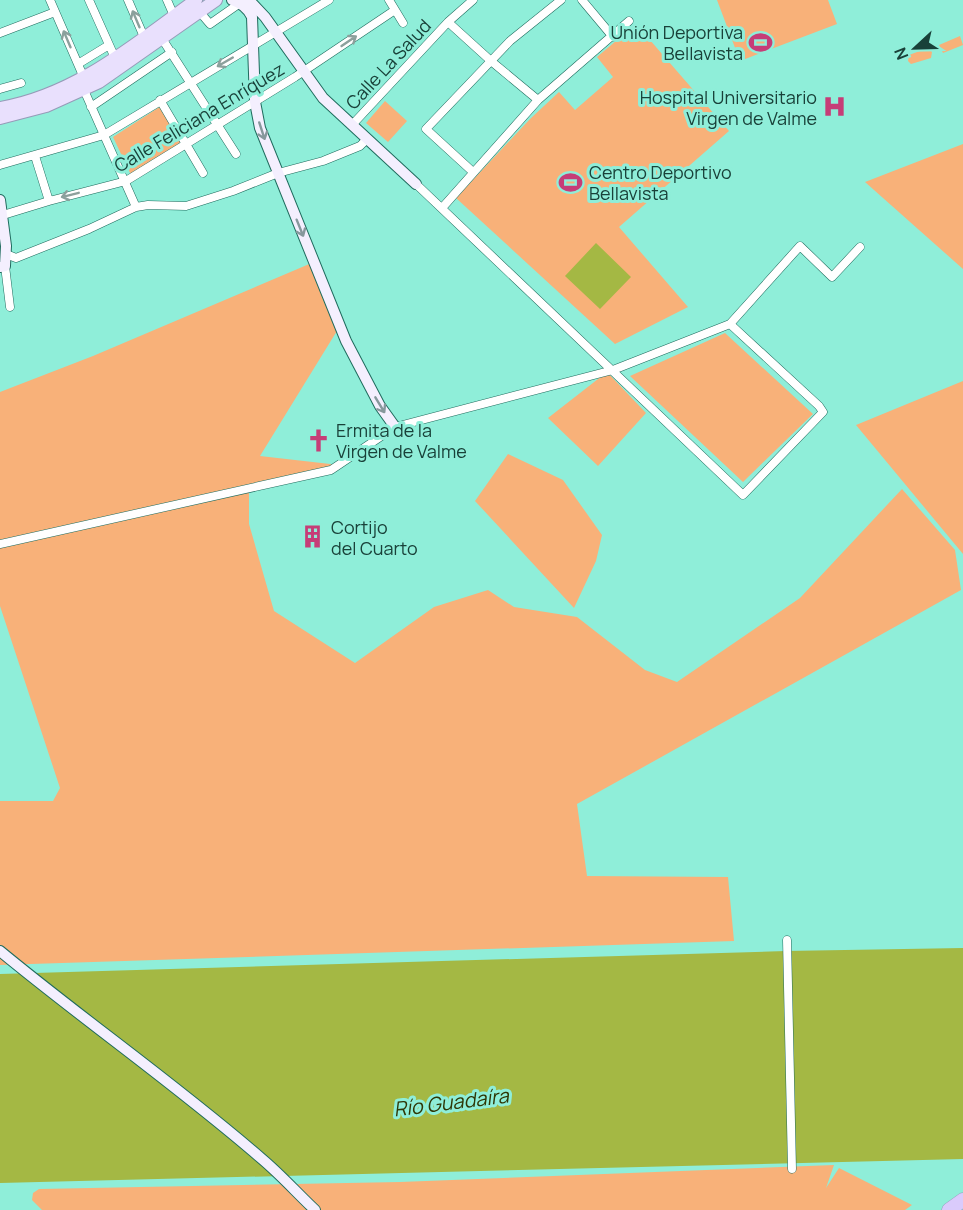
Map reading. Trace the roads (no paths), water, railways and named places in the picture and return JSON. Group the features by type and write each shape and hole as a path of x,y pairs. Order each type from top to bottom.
{"highway":[{"path":"949,1210 963,1200"}],"main road":[{"path":"0,118 38,109 84,84 115,58 196,0"},
{"path":"0,108 84,84 99,82 216,0"}],"street":[{"path":"50,0 78,64 104,135 136,207"},
{"path":"88,0 115,58"},
{"path":"128,0 144,37"},
{"path":"0,165 104,135 329,0"},
{"path":"389,0 403,24"},
{"name":"Calle La Salud","path":"352,124 448,22 473,0"},
{"path":"473,172 426,129 510,41 561,0"},
{"path":"582,0 613,37"},
{"path":"169,1 174,16"},
{"path":"240,1 274,32 323,98 442,208 743,495 823,412 730,324"},
{"path":"204,16 210,24 240,1"},
{"path":"240,1 252,17 255,102 260,128 346,341 380,406 395,427"},
{"name":"Calle Feliciana Enríquez","path":"1,216 126,181 304,72 395,10"},
{"path":"0,33 55,12"},
{"path":"442,208 538,100 629,21"},
{"path":"448,22 538,100"},
{"path":"161,37 236,154"},
{"path":"78,64 108,45"},
{"path":"92,106 172,52"},
{"path":"0,89 21,83"},
{"path":"160,100 203,173"},
{"path":"6,250 16,258 26,255 136,207 186,206 278,173 323,160 360,146 367,139"},
{"path":"35,156 49,201"},
{"path":"0,200 6,250 2,267 10,307"},
{"path":"0,544 331,470 395,427 613,370 730,324 800,246 832,277 860,247"},
{"path":"787,940 792,1166"},
{"path":"0,951 264,1160 315,1210"}],"water":[{"path":"596,243 631,277 600,309 565,276"},
{"name":"Río Guadaíra","path":"963,948 963,1159 0,1183 0,974"}],"place":[{"name":"Unión Deportiva Bellavista","path":"761,42"},
{"name":"Hospital Universitario Virgen de Valme","path":"835,107"},
{"name":"Centro Deportivo Bellavista","path":"571,182"},
{"name":"Ermita de la Virgen de Valme","path":"318,440"},
{"name":"Cortijo del Cuarto","path":"313,537"}]}
